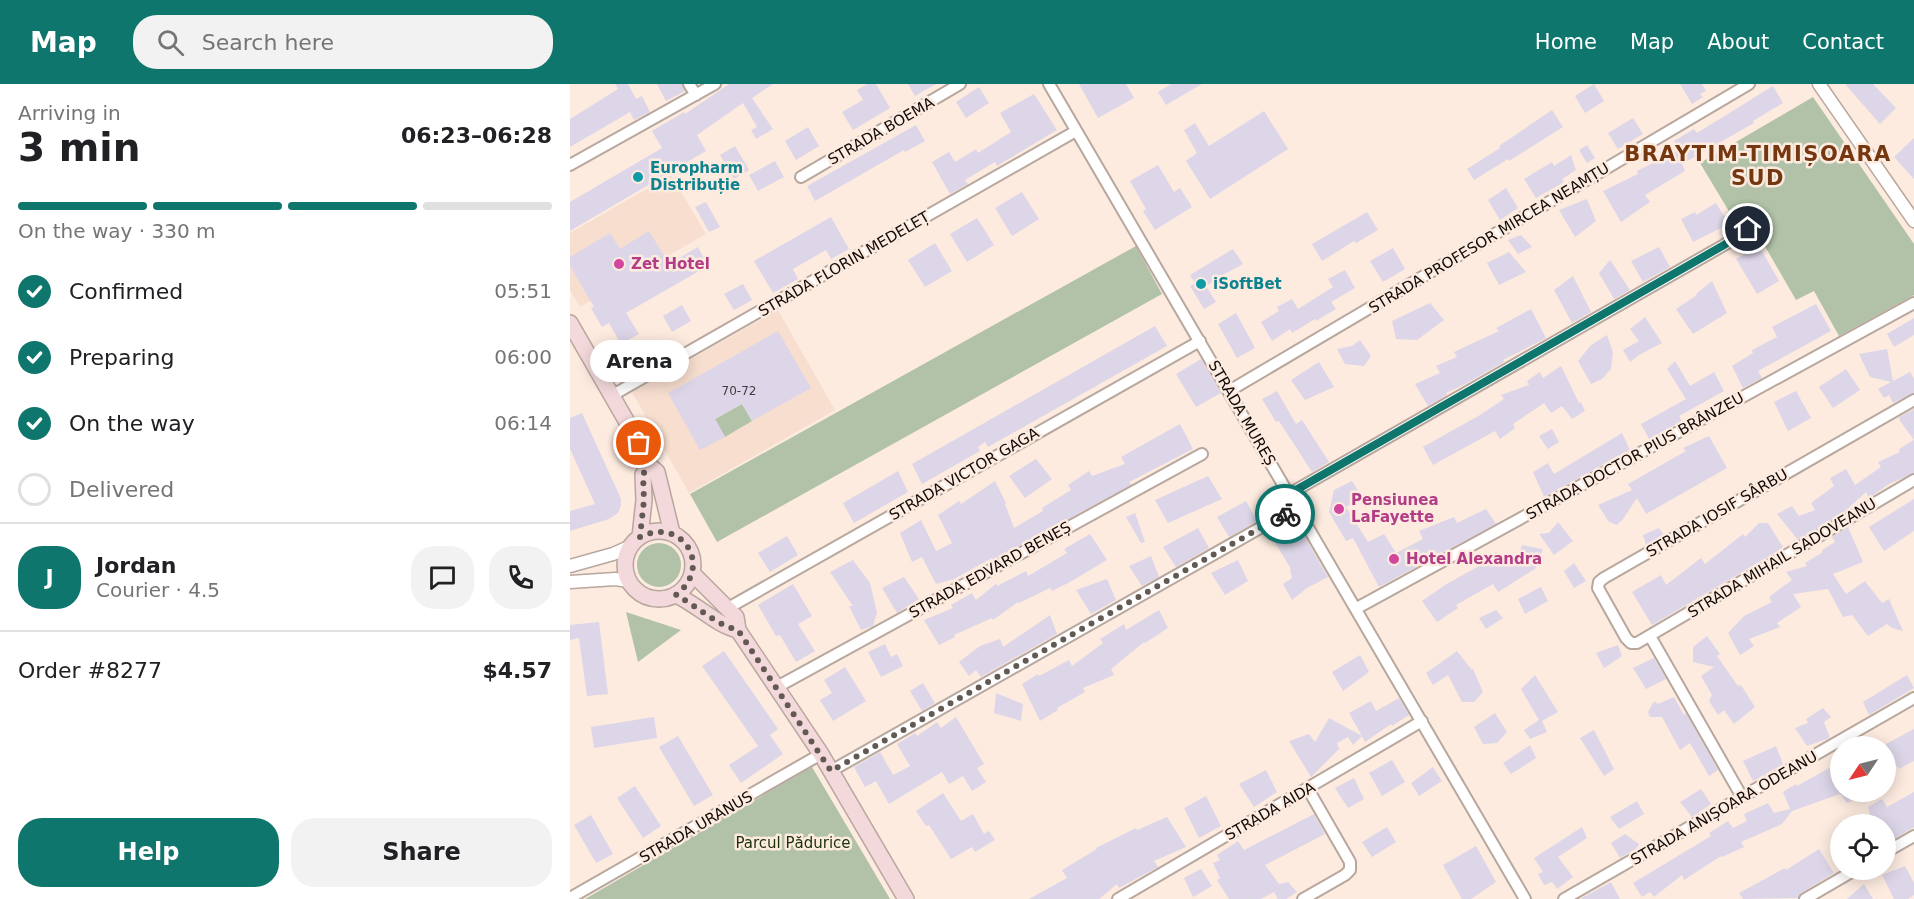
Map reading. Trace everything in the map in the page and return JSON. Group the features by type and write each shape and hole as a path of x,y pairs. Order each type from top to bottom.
{"main road":[{"path":"570,323 639,443 648,464 657,472 672,533"},
{"path":"635,541 650,532 661,531 672,533 687,545 693,564 693,574 689,582 676,595 666,599 645,596 629,581 625,563 635,541 644,500 643,475 648,464"},
{"path":"693,574 736,617 738,630 821,754 906,899"},
{"path":"676,595 703,610 725,627 738,630"}],"street":[{"path":"689,84 696,95"},
{"path":"570,165 715,84"},
{"name":"STRADA BOEMA","path":"801,177 960,84"},
{"name":"STRADA MUREȘ","path":"1049,84 1525,899"},
{"name":"STRADA PROFESOR MIRCEA NEAMȚU","path":"1229,392 1749,84"},
{"path":"1820,84 1914,221"},
{"name":"STRADA FLORIN MEDELEȚ","path":"611,396 1076,131"},
{"path":"1289,494 1748,229"},
{"name":"STRADA DOCTOR PIUS BRÂNZEU","path":"1357,608 1914,303"},
{"name":"STRADA VICTOR GAGA","path":"728,608 1200,341"},
{"name":"STRADA IOSIF SÂRBU","path":"1650,636 1637,643 1631,643 1626,638 1598,588 1599,582 1914,400"},
{"name":"STRADA EDVARD BENEȘ","path":"777,687 1202,454"},
{"name":"STRADA MIHAIL SADOVEANU","path":"1650,636 1914,480"},
{"path":"831,771 1297,507"},
{"path":"570,566 613,554 635,541"},
{"path":"570,582 615,579 629,581"},
{"path":"1650,636 1742,797"},
{"name":"STRADA ANIȘOARA ODEANU","path":"1564,899 1914,698"},
{"name":"STRADA AIDA","path":"1118,899 1422,721"},
{"name":"STRADA URANUS","path":"570,898 821,754"},
{"path":"1303,899 1350,870 1350,862 1308,789"},
{"path":"1896,846 1914,836"},
{"path":"1805,899 1838,880"}],"shaded area":[{"path":"671,175 706,234 580,307 570,290 570,233"},
{"path":"778,310 835,410 689,493 632,392"}],"green space":[{"path":"1813,97 1914,244 1914,295 1839,336 1814,291 1796,300 1759,236 1760,227 1757,222 1750,217 1736,223 1700,163"},
{"path":"1136,246 1162,294 717,542 690,494"},
{"path":"742,404 752,421 725,437 715,419"},
{"path":"659,543 675,549 681,565 675,581 659,587 643,581 637,565 643,549"},
{"path":"626,612 681,630 638,662"},
{"name":"Parcul Pădurice","path":"812,767 890,899 585,899"}],"building":[{"path":"615,84 628,84 636,99 642,96 650,112 634,120 630,112 570,147 570,119 618,89"},
{"path":"657,84 682,84 685,91 666,101"},
{"name":"Europharm Distribuție","path":"729,84 773,84 752,98 773,129 756,139 751,130 757,127 743,103 697,135 706,151 570,231 570,202 662,148 652,131 684,112 685,114"},
{"path":"867,84 876,84 890,108 853,130 842,112 863,100 857,90"},
{"path":"908,84 936,84 915,96"},
{"path":"1079,84 1126,84 1134,98 1098,118"},
{"path":"1171,84 1202,84 1166,105 1158,92"},
{"path":"1594,84 1604,101 1585,113 1575,96"},
{"path":"1680,84 1702,84 1706,91 1700,94 1703,97 1692,104"},
{"path":"1845,84 1873,84 1896,108 1880,124"},
{"path":"1773,86 1783,103 1753,121 1754,123 1682,164 1685,171 1645,195 1650,202 1621,222 1603,191 1679,150 1674,141 1694,129 1697,133"},
{"path":"979,87 989,103 966,118 956,102"},
{"path":"1034,94 1057,130 997,166 995,162 965,180 968,184 950,194 932,162 949,152 955,162 976,149 978,153 1011,132 1000,113"},
{"path":"1552,110 1563,127 1474,180 1467,169"},
{"path":"1264,111 1288,149 1210,199 1186,161 1197,153 1184,130 1195,123 1209,146"},
{"path":"1633,118 1643,134 1618,149 1608,133"},
{"path":"916,125 925,141 905,152 904,150 815,201 807,186"},
{"path":"808,127 819,146 796,160 785,141"},
{"path":"1914,138 1914,179 1894,157"},
{"path":"1587,145 1595,158 1587,163 1579,150"},
{"path":"735,146 749,170 734,179 720,155"},
{"path":"1571,155 1576,170 1562,179 1564,182 1536,198 1524,179 1552,162 1554,166"},
{"path":"775,161 784,177 758,191 749,175"},
{"path":"1158,165 1174,192 1180,188 1192,207 1155,230 1143,211 1146,209 1130,181"},
{"path":"1506,188 1518,208 1500,220 1488,200"},
{"path":"1022,192 1039,219 1012,236 995,208"},
{"path":"1587,199 1596,221 1575,237 1559,210"},
{"path":"706,202 720,227 709,232 695,207"},
{"path":"1716,203 1729,224 1693,242 1681,219 1695,212 1696,215"},
{"path":"1367,212 1378,230 1356,243 1354,241 1322,261 1312,244"},
{"path":"831,217 849,249 831,259 826,250 793,269 798,279 773,293 754,261"},
{"path":"977,218 994,245 967,262 950,234"},
{"path":"649,231 669,264 698,247 708,266 626,313 639,334 621,344 609,323 602,327 591,308 594,307 570,266 570,257 610,233 620,249"},
{"path":"1521,235 1532,247 1518,254 1508,240"},
{"path":"935,243 952,271 925,287 908,260"},
{"path":"1759,246 1779,281 1757,294 1736,259"},
{"path":"1659,247 1670,267 1643,282 1631,261"},
{"path":"1393,248 1405,269 1383,282 1370,261"},
{"name":"iSoftBet","path":"1233,249 1243,264 1206,286 1216,302 1204,309 1190,286 1195,283 1190,275"},
{"path":"1509,252 1526,272 1499,285 1487,263"},
{"path":"1610,260 1630,290 1614,299 1599,273"},
{"path":"1345,270 1355,288 1331,302 1336,309 1292,333 1290,329 1272,341 1261,322 1279,311 1277,307 1292,299 1298,309 1333,287 1328,279"},
{"path":"1573,276 1591,312 1572,323 1554,290"},
{"path":"1712,281 1727,313 1693,334 1676,309 1697,295"},
{"path":"743,284 752,300 734,310 724,294"},
{"path":"1430,303 1444,320 1417,340 1396,339 1392,321"},
{"path":"1816,304 1831,331 1758,371 1762,378 1743,388 1732,366 1753,353 1752,350 1777,337 1772,327"},
{"path":"682,305 691,321 672,332 663,316"},
{"path":"1531,309 1546,338 1503,360 1504,362 1446,393 1447,395 1428,406 1415,384 1440,373 1436,366 1457,357 1454,352 1499,331 1496,328"},
{"path":"1236,313 1255,348 1237,358 1218,324"},
{"path":"1645,317 1662,343 1630,362 1623,350 1639,341 1630,329"},
{"path":"1914,318 1914,335 1894,347 1887,334"},
{"path":"1155,326 1167,346 988,447 985,442 978,447 980,451 922,484 912,464"},
{"path":"778,331 811,388 752,421 742,404 715,419 725,437 700,450 668,393"},
{"path":"1607,335 1613,352 1611,369 1602,379 1591,384 1578,361 1591,345"},
{"path":"1360,340 1371,356 1364,366 1345,364 1337,349 1352,346"},
{"path":"626,347 637,367 625,374 613,355"},
{"path":"1887,349 1893,381 1910,372 1914,379 1914,393 1893,403 1889,395 1884,398 1878,389 1891,382 1870,377 1859,354"},
{"path":"1201,359 1221,393 1196,407 1176,374"},
{"path":"1675,361 1690,386 1714,372 1724,391 1679,416 1682,421 1649,439 1641,424 1686,399 1667,369"},
{"path":"1319,362 1334,387 1305,400 1291,380"},
{"path":"1561,366 1585,411 1572,419 1562,406 1551,413 1544,403 1513,424 1515,428 1500,439 1495,431 1433,465 1423,447 1504,399 1501,395 1529,385 1527,381 1540,372 1543,378"},
{"path":"1846,369 1860,390 1833,408 1819,387"},
{"path":"1277,391 1296,424 1302,420 1329,462 1312,472 1262,399"},
{"path":"1796,391 1811,418 1788,431 1774,402"},
{"path":"1914,409 1914,440 1899,417"},
{"path":"582,413 621,499 621,505 618,513 609,519 570,531 570,511 595,504 570,449 570,418"},
{"path":"1180,424 1193,449 1129,482 1131,485 993,560 992,558 954,579 936,584 922,557 912,562 900,533 921,520 936,551 952,543 938,515 959,501 961,504 995,481 1006,503 1014,528 1043,511 1042,508 1071,490 1068,485 1089,471 1092,476 1125,464 1121,457"},
{"path":"1552,429 1559,442 1548,449 1539,436"},
{"path":"1622,433 1630,450 1544,497 1533,472 1548,463 1554,474"},
{"path":"1709,436 1727,468 1646,514 1637,498 1617,525 1609,522 1598,505 1632,490 1628,484 1686,451 1683,448"},
{"path":"1914,440 1914,473 1889,484 1869,498 1866,492 1843,513 1798,540 1777,514 1792,506 1799,516 1815,510 1811,503 1834,486 1830,478 1846,469 1855,485 1881,467 1878,462 1900,452 1899,449"},
{"path":"1036,459 1052,479 1025,498 1009,476"},
{"path":"898,471 908,492 854,523 843,503"},
{"path":"1208,476 1222,499 1168,523 1155,500"},
{"path":"1352,481 1362,497 1346,507 1368,542 1384,534 1396,553 1423,539 1419,531 1454,517 1457,523 1486,509 1496,524 1379,587 1353,538 1346,541 1329,512 1334,490"},
{"path":"1914,499 1914,531 1884,551 1869,527"},
{"path":"1246,501 1257,521 1229,537 1217,517"},
{"path":"1135,513 1145,542 1141,543 1126,517"},
{"path":"1558,522 1573,541 1554,555 1539,534 1549,533"},
{"path":"1759,523 1768,523 1783,547 1652,625 1632,592 1661,575 1666,585 1701,558 1705,564 1743,534 1745,537"},
{"path":"1298,525 1328,577 1307,588 1292,600 1283,584 1292,578 1291,569 1273,539"},
{"path":"1848,527 1863,562 1833,574 1846,594 1865,581 1882,603 1889,599 1903,631 1887,624 1868,636 1852,615 1843,617 1828,589 1793,594 1801,607 1777,623 1780,627 1749,639 1754,646 1740,655 1728,633 1744,616 1772,602 1769,597 1792,580 1786,572 1807,566 1805,563 1835,542 1832,537"},
{"path":"1198,528 1209,548 1176,567 1163,547"},
{"path":"1659,528 1664,535 1646,545 1643,535"},
{"path":"1090,534 1107,560 1070,582 1052,591 1050,588 1018,602 993,620 992,618 954,635 955,637 939,645 924,620 953,608 951,605 972,593 976,600 997,583 997,586 1026,571 1028,576 1067,553 1064,549"},
{"path":"787,536 798,555 770,572 758,553"},
{"path":"1522,545 1543,549 1535,569 1498,592 1493,584 1456,605 1458,608 1437,622 1422,601 1479,566 1505,555 1514,567"},
{"path":"1151,556 1159,577 1142,586 1129,566"},
{"path":"853,560 870,583 877,613 873,626 861,630 849,606 853,606 830,572"},
{"path":"1238,560 1248,581 1225,595 1211,573"},
{"path":"1574,563 1586,581 1574,588 1564,571"},
{"path":"904,577 919,599 897,613 882,588"},
{"path":"1107,579 1116,600 1091,614 1076,590"},
{"path":"793,584 812,616 798,624 815,651 796,662 780,635 776,636 758,605"},
{"path":"1541,587 1548,601 1525,614 1518,599"},
{"path":"1159,610 1168,628 1144,642 1111,669 1114,675 1083,688 1085,692 1040,721 1022,684 1069,660 1072,666 1103,643 1100,639 1124,624 1126,630"},
{"path":"1496,610 1503,618 1486,629 1479,618"},
{"path":"1050,615 1057,634 981,677 976,670 969,676 959,662 980,646 1000,639 1003,647"},
{"path":"599,622 608,694 587,696 579,638 570,640 570,625"},
{"path":"1707,636 1720,654 1717,656 1738,686 1741,685 1755,707 1734,724 1724,710 1718,715 1709,701 1712,695 1701,676 1714,667 1693,662 1693,647"},
{"path":"885,644 891,657 897,654 903,666 881,677 868,652"},
{"path":"1618,645 1622,656 1604,668 1596,653"},
{"path":"724,651 778,729 770,735 783,754 741,783 729,765 758,746 702,666"},
{"path":"1457,651 1473,669 1483,692 1474,702 1462,702 1448,675 1433,685 1426,673"},
{"path":"1360,655 1369,672 1343,691 1332,672"},
{"path":"1654,658 1666,679 1646,689 1633,668"},
{"path":"845,667 866,701 833,721 820,700 832,693 824,680"},
{"path":"1535,675 1558,712 1542,721 1547,732 1530,739 1524,730 1539,720 1521,689"},
{"path":"1907,675 1914,688 1869,715 1863,702"},
{"path":"923,683 935,703 922,711 910,691"},
{"path":"996,693 1023,704 1021,721 994,713"},
{"path":"1674,697 1684,715 1686,713 1718,770 1709,776 1690,743 1680,750 1662,717 1650,717 1648,712 1654,701 1658,704"},
{"path":"1399,698 1409,715 1365,742 1349,713 1371,701 1376,711"},
{"path":"1823,708 1831,717 1824,722 1830,738 1807,746 1795,728 1808,723 1806,719"},
{"path":"1495,713 1507,732 1497,743 1483,744 1474,727"},
{"path":"654,717 657,738 594,748 591,727"},
{"path":"956,717 984,764 977,768 986,782 972,791 963,776 949,784 942,772 889,804 876,781 865,787 854,767 880,752 893,775 910,766 897,744 915,733 917,736 937,722 941,728"},
{"path":"1329,718 1362,736 1353,745 1348,737 1337,743 1339,749 1311,777 1289,741 1309,734 1315,742"},
{"path":"1914,729 1914,761 1899,769 1896,767 1896,739"},
{"path":"1594,730 1614,769 1604,776 1580,738"},
{"path":"678,736 713,795 694,806 659,747"},
{"path":"1530,745 1536,758 1511,774 1503,763"},
{"path":"1776,746 1783,764 1753,781 1743,761"},
{"path":"1392,760 1405,782 1382,796 1369,773"},
{"path":"1433,767 1442,781 1419,796 1411,783"},
{"path":"1830,768 1830,798 1792,811 1782,824 1741,842 1744,847 1721,856 1684,880 1682,875 1654,897 1650,892 1642,897 1633,883 1711,836 1709,833 1728,821 1733,828 1747,821 1744,814 1768,803 1774,813 1790,809 1783,792 1796,784 1797,786"},
{"path":"1266,770 1277,792 1254,807 1239,784"},
{"path":"1354,778 1364,799 1348,808 1335,788"},
{"path":"635,786 661,826 643,838 617,798"},
{"path":"1701,789 1711,804 1692,817 1680,802"},
{"path":"1914,792 1914,827 1896,838 1896,814 1870,814 1868,807 1877,802 1884,802 1887,807"},
{"path":"943,793 961,821 973,814 984,834 989,831 995,840 975,852 972,847 951,859 929,825 926,826 916,811"},
{"path":"1206,796 1221,826 1199,838 1184,808"},
{"path":"1637,801 1644,814 1619,829 1610,817"},
{"path":"1314,814 1325,834 1265,865 1279,884 1288,882 1297,892 1286,899 1278,899 1274,892 1261,899 1229,899 1217,880 1220,878 1213,863 1220,860 1217,855 1238,841 1244,850"},
{"path":"591,815 613,854 596,863 574,825"},
{"path":"1167,817 1186,847 1154,861 1158,867 1119,888 1117,884 1099,899 1029,899 1067,878 1062,870 1096,848 1136,828 1137,830"},
{"path":"1387,827 1396,842 1372,857 1362,842"},
{"path":"1582,827 1587,838 1558,857 1573,877 1557,889 1552,882 1544,885 1538,874 1543,872 1534,858"},
{"path":"1625,834 1639,844 1637,848 1620,858 1611,843"},
{"path":"1476,846 1496,882 1471,899 1462,899 1443,865"},
{"path":"1819,849 1830,867 1830,875 1801,893 1798,898 1743,899 1739,893 1785,868 1786,870"},
{"path":"1905,866 1914,883 1914,895 1908,899 1894,899 1884,880 1896,880 1896,870"},
{"path":"1201,869 1212,886 1193,897 1184,878"},
{"path":"1611,882 1620,899 1580,899"},
{"path":"1864,884 1873,899 1847,899"}],"way so far":[{"path":"639,443 648,464 643,475 644,500 640,537 650,532 661,531 672,533 687,545 692,554 693,574 684,589 676,595 703,610 725,627 738,630 831,771 1285,514"}],"place":[{"name":"Europharm Distribuție","path":"638,177"},
{"name":"Zet Hotel","path":"619,264"},
{"name":"iSoftBet","path":"1201,284"},
{"name":"Arena","path":"639,443"},
{"name":"Pensiunea LaFayette","path":"1339,509"},
{"name":"Hotel Alexandra","path":"1394,559"}],"district":[{"name":"BRAYTIM-TIMIȘOARA SUD","path":"1758,166"}],"route":[{"path":"1285,514 1297,507 1289,494 1724,245 1748,229"}]}
